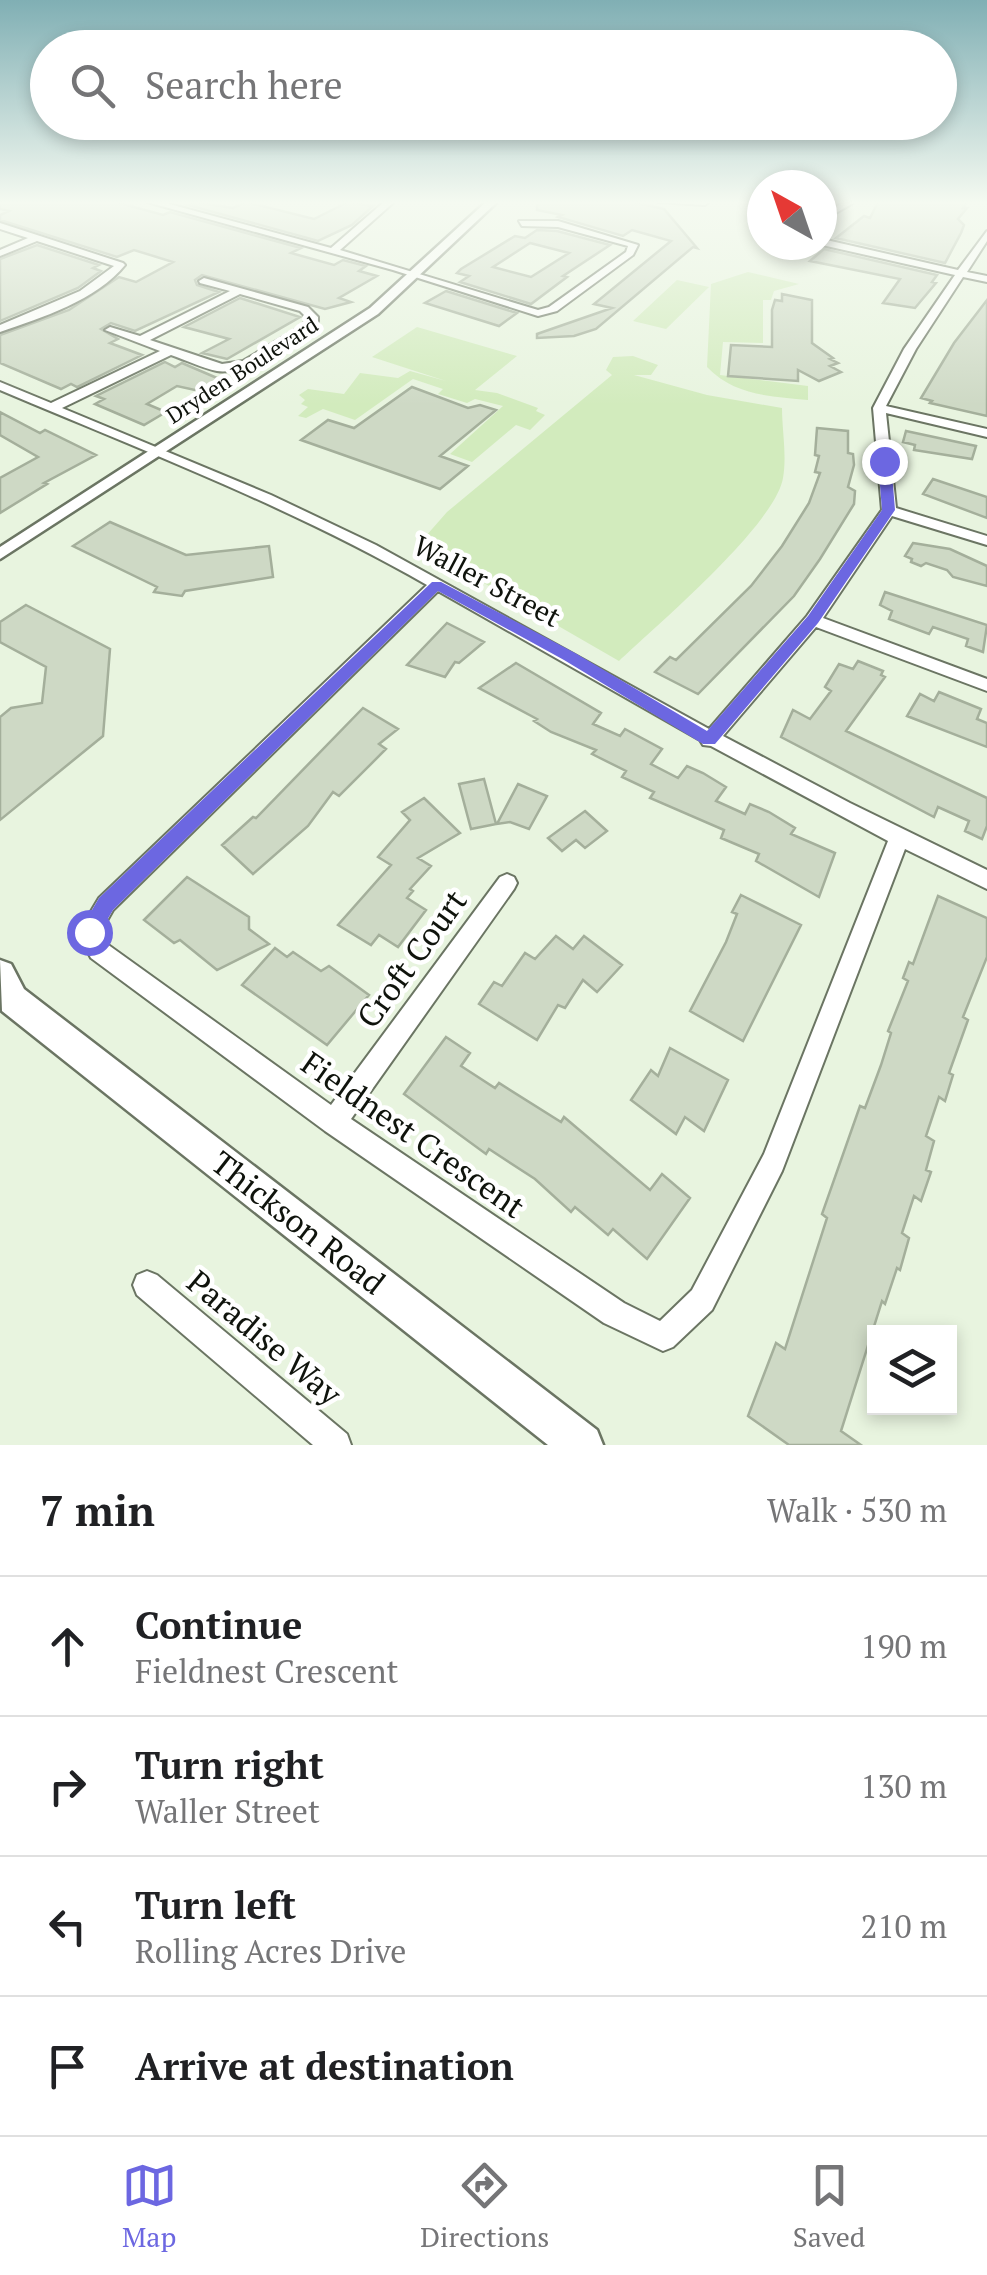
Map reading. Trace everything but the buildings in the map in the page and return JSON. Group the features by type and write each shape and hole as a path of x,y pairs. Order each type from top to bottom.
{"main road":[{"name":"Thickson Road","path":"4,991 582,1445"}],"street":[{"path":"0,329 91,288 118,269"},
{"path":"401,269 538,314 553,309 608,269"},
{"name":"Dryden Boulevard","path":"0,554 374,310 423,269"},
{"path":"946,269 987,279"},
{"path":"709,740 813,620 889,510 879,408 910,349 964,269"},
{"path":"110,330 221,368 246,364 314,319 304,309 204,281"},
{"path":"141,340 239,291"},
{"path":"51,408 168,352"},
{"name":"Waller Street","path":"0,386 343,536 569,656 709,740 987,880"},
{"path":"879,408 987,433"},
{"path":"889,510 987,541"},
{"name":"Fieldnest Crescent","path":"436,585 106,904 89,932 99,952 334,1122 614,1312 663,1336 702,1300 773,1162 899,839"},
{"path":"813,620 987,685"},
{"name":"Croft Court","path":"334,1122 507,883"},
{"name":"Paradise Way","path":"147,1284 336,1445"}],"green space":[{"path":"748,272 799,284 774,291 771,300 763,300 763,343 723,342 720,375 808,386 808,400 741,389 707,367 711,284"},
{"path":"677,280 709,287 666,329 633,321"},
{"path":"417,327 517,356 475,390 497,393 538,408 536,411 545,415 530,430 516,425 472,462 450,454 503,406 475,399 467,403 438,394 443,389 413,379 355,420 323,409 306,418 298,416 308,407 301,404 305,400 299,395 308,389 344,394 360,373 398,378 410,371 446,381 372,357"},
{"path":"633,356 658,365 651,375 634,375 707,395 782,408 785,461 775,498 738,547 619,661 418,545 447,512 612,375 606,370 613,357"}],"route":[{"path":"89,932 106,904 436,585 569,656 709,740 813,620 889,510 884,461"}]}
